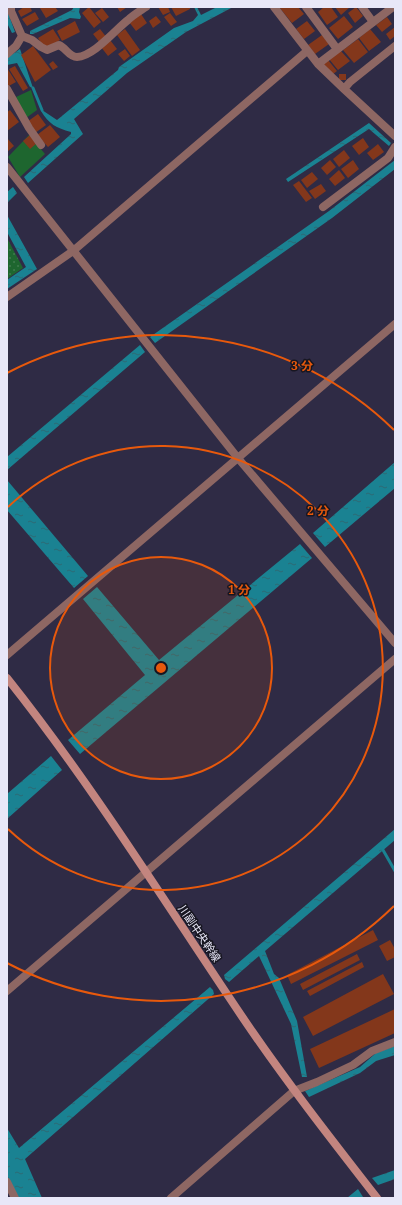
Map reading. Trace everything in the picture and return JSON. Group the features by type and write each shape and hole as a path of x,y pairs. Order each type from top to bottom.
{"street":[{"path":"11,7 11,11 22,36 32,40 47,50 60,45 64,47 69,54 76,57 85,55 96,48 129,19 146,7"},
{"path":"274,7 318,64 395,136"},
{"path":"306,7 337,49"},
{"path":"362,7 373,22"},
{"path":"318,64 393,7"},
{"path":"7,54 16,46 22,36"},
{"path":"344,89 350,82 395,46"},
{"path":"7,297 73,251 307,51"},
{"path":"7,89 29,128 41,145"},
{"path":"324,207 388,158 395,147"},
{"path":"7,167 237,457 395,643"},
{"path":"7,655 237,457 395,324"},
{"path":"7,991 395,659"},
{"name":"川副中央幹線","path":"7,678 43,724 294,1091 377,1198"},
{"path":"171,1198 294,1091 353,1065 372,1051 395,1042"},
{"path":"7,1182 15,1198"}],"shaded area":[{"path":"31,90 37,110 26,118 16,97"},
{"path":"29,135 45,154 20,177 8,157"},
{"path":"7,238 23,268 7,279"}],"water":[{"path":"74,7 80,7 80,19 70,18 30,34 30,31 72,10"},
{"path":"194,7 197,7 201,15 217,7 233,7 186,32 127,73 74,119 83,134 28,183 24,177 71,134 71,132 53,125 41,111 42,110 57,120 118,70 119,67 174,28 193,21 198,15"},
{"path":"7,10 15,32 12,33 7,23"},
{"path":"20,49 33,88 30,87 17,63 7,65 7,58"},
{"path":"369,123 391,143 389,146 369,129 288,182 286,179"},
{"path":"395,160 395,169 332,218 155,343 150,337 329,211"},
{"path":"13,187 17,193 7,203 7,192"},
{"path":"7,215 37,269 7,289 7,280 26,267 7,232"},
{"path":"140,345 145,352 7,470 7,457"},
{"path":"395,462 395,488 325,547 313,533"},
{"path":"7,480 88,576 74,588 7,510"},
{"path":"300,544 312,558 80,754 68,740 145,675 83,599 97,587 159,660"},
{"path":"51,756 62,770 7,819 7,794"},
{"path":"395,829 395,840 265,951 274,974 279,978 297,1021 307,1077 302,1077 291,1024 259,956 229,982 225,979 224,975"},
{"path":"210,987 214,994 25,1159 42,1198 18,1198 7,1175 7,1128 19,1148"},
{"path":"395,1046 395,1055 376,1061 360,1073 309,1097 305,1091 360,1067 376,1053"},
{"path":"395,1170 395,1179 378,1185 372,1178"},
{"path":"358,1189 363,1197 347,1198"}],"building":[{"path":"24,7 30,7 32,11 21,17 18,11"},
{"path":"55,7 58,11 46,18 40,8"},
{"path":"89,7 101,22 94,28 82,13"},
{"path":"117,7 127,7 120,12"},
{"path":"158,7 168,7 170,12 163,15"},
{"path":"171,7 190,7 190,9 176,16"},
{"path":"279,7 298,7 304,14 292,23"},
{"path":"324,7 331,7 338,17 327,25 318,12"},
{"path":"335,7 350,7 341,15"},
{"path":"356,7 363,16 355,23 348,13"},
{"path":"102,8 109,17 103,22 95,13"},
{"path":"35,12 39,19 27,26 22,19"},
{"path":"170,13 177,22 171,26 164,17"},
{"path":"141,14 147,23 136,31 129,22"},
{"path":"156,16 161,22 153,28 149,21"},
{"path":"344,16 353,27 338,39 329,28"},
{"path":"387,17 392,24 382,32 376,25"},
{"path":"75,21 80,32 62,41 57,31"},
{"path":"307,21 315,31 304,39 296,29"},
{"path":"395,27 395,36 390,40 386,34"},
{"path":"53,29 60,40 45,49 38,38"},
{"path":"100,29 107,38 100,43 93,34"},
{"path":"125,29 140,50 132,56 117,35"},
{"path":"370,29 381,42 369,51 359,38"},
{"path":"322,35 329,44 315,54 308,45"},
{"path":"358,39 368,52 354,63 343,50"},
{"path":"110,40 117,49 108,56 101,47"},
{"path":"33,46 51,70 35,82 21,55"},
{"path":"125,49 130,56 124,61 118,54"},
{"path":"340,50 350,61 338,70 329,59"},
{"path":"328,60 337,71 332,75 323,64"},
{"path":"53,61 58,67 53,70 49,64"},
{"path":"15,66 28,88 23,91 9,69"},
{"path":"7,68 16,82 7,87"},
{"path":"339,74 346,74 346,80 339,80"},
{"path":"10,110 19,122 7,131 7,112"},
{"path":"38,114 46,125 35,133 27,122"},
{"path":"50,125 60,137 48,147 37,135"},
{"path":"30,135 37,143 30,149 23,141"},
{"path":"7,138 14,146 7,152"},
{"path":"363,138 369,147 359,155 352,146"},
{"path":"378,144 384,152 373,160 367,153"},
{"path":"344,150 350,158 339,167 333,159"},
{"path":"330,160 336,167 327,175 321,168"},
{"path":"353,160 359,169 348,178 341,169"},
{"path":"339,170 345,178 335,186 329,179"},
{"path":"312,172 318,179 307,188 301,180"},
{"path":"299,181 312,198 306,202 293,185"},
{"path":"321,184 326,191 315,199 309,191"},
{"path":"373,930 378,940 291,984 287,975"},
{"path":"390,940 395,949 395,957 387,961 379,946"},
{"path":"357,954 360,960 303,990 300,984"},
{"path":"362,962 364,967 310,996 307,991"},
{"path":"383,974 394,994 313,1036 303,1017"},
{"path":"395,1009 395,1033 319,1068 310,1049"}],"waterway":[{"path":"33,88 42,110"},
{"path":"383,850 395,871"}]}
